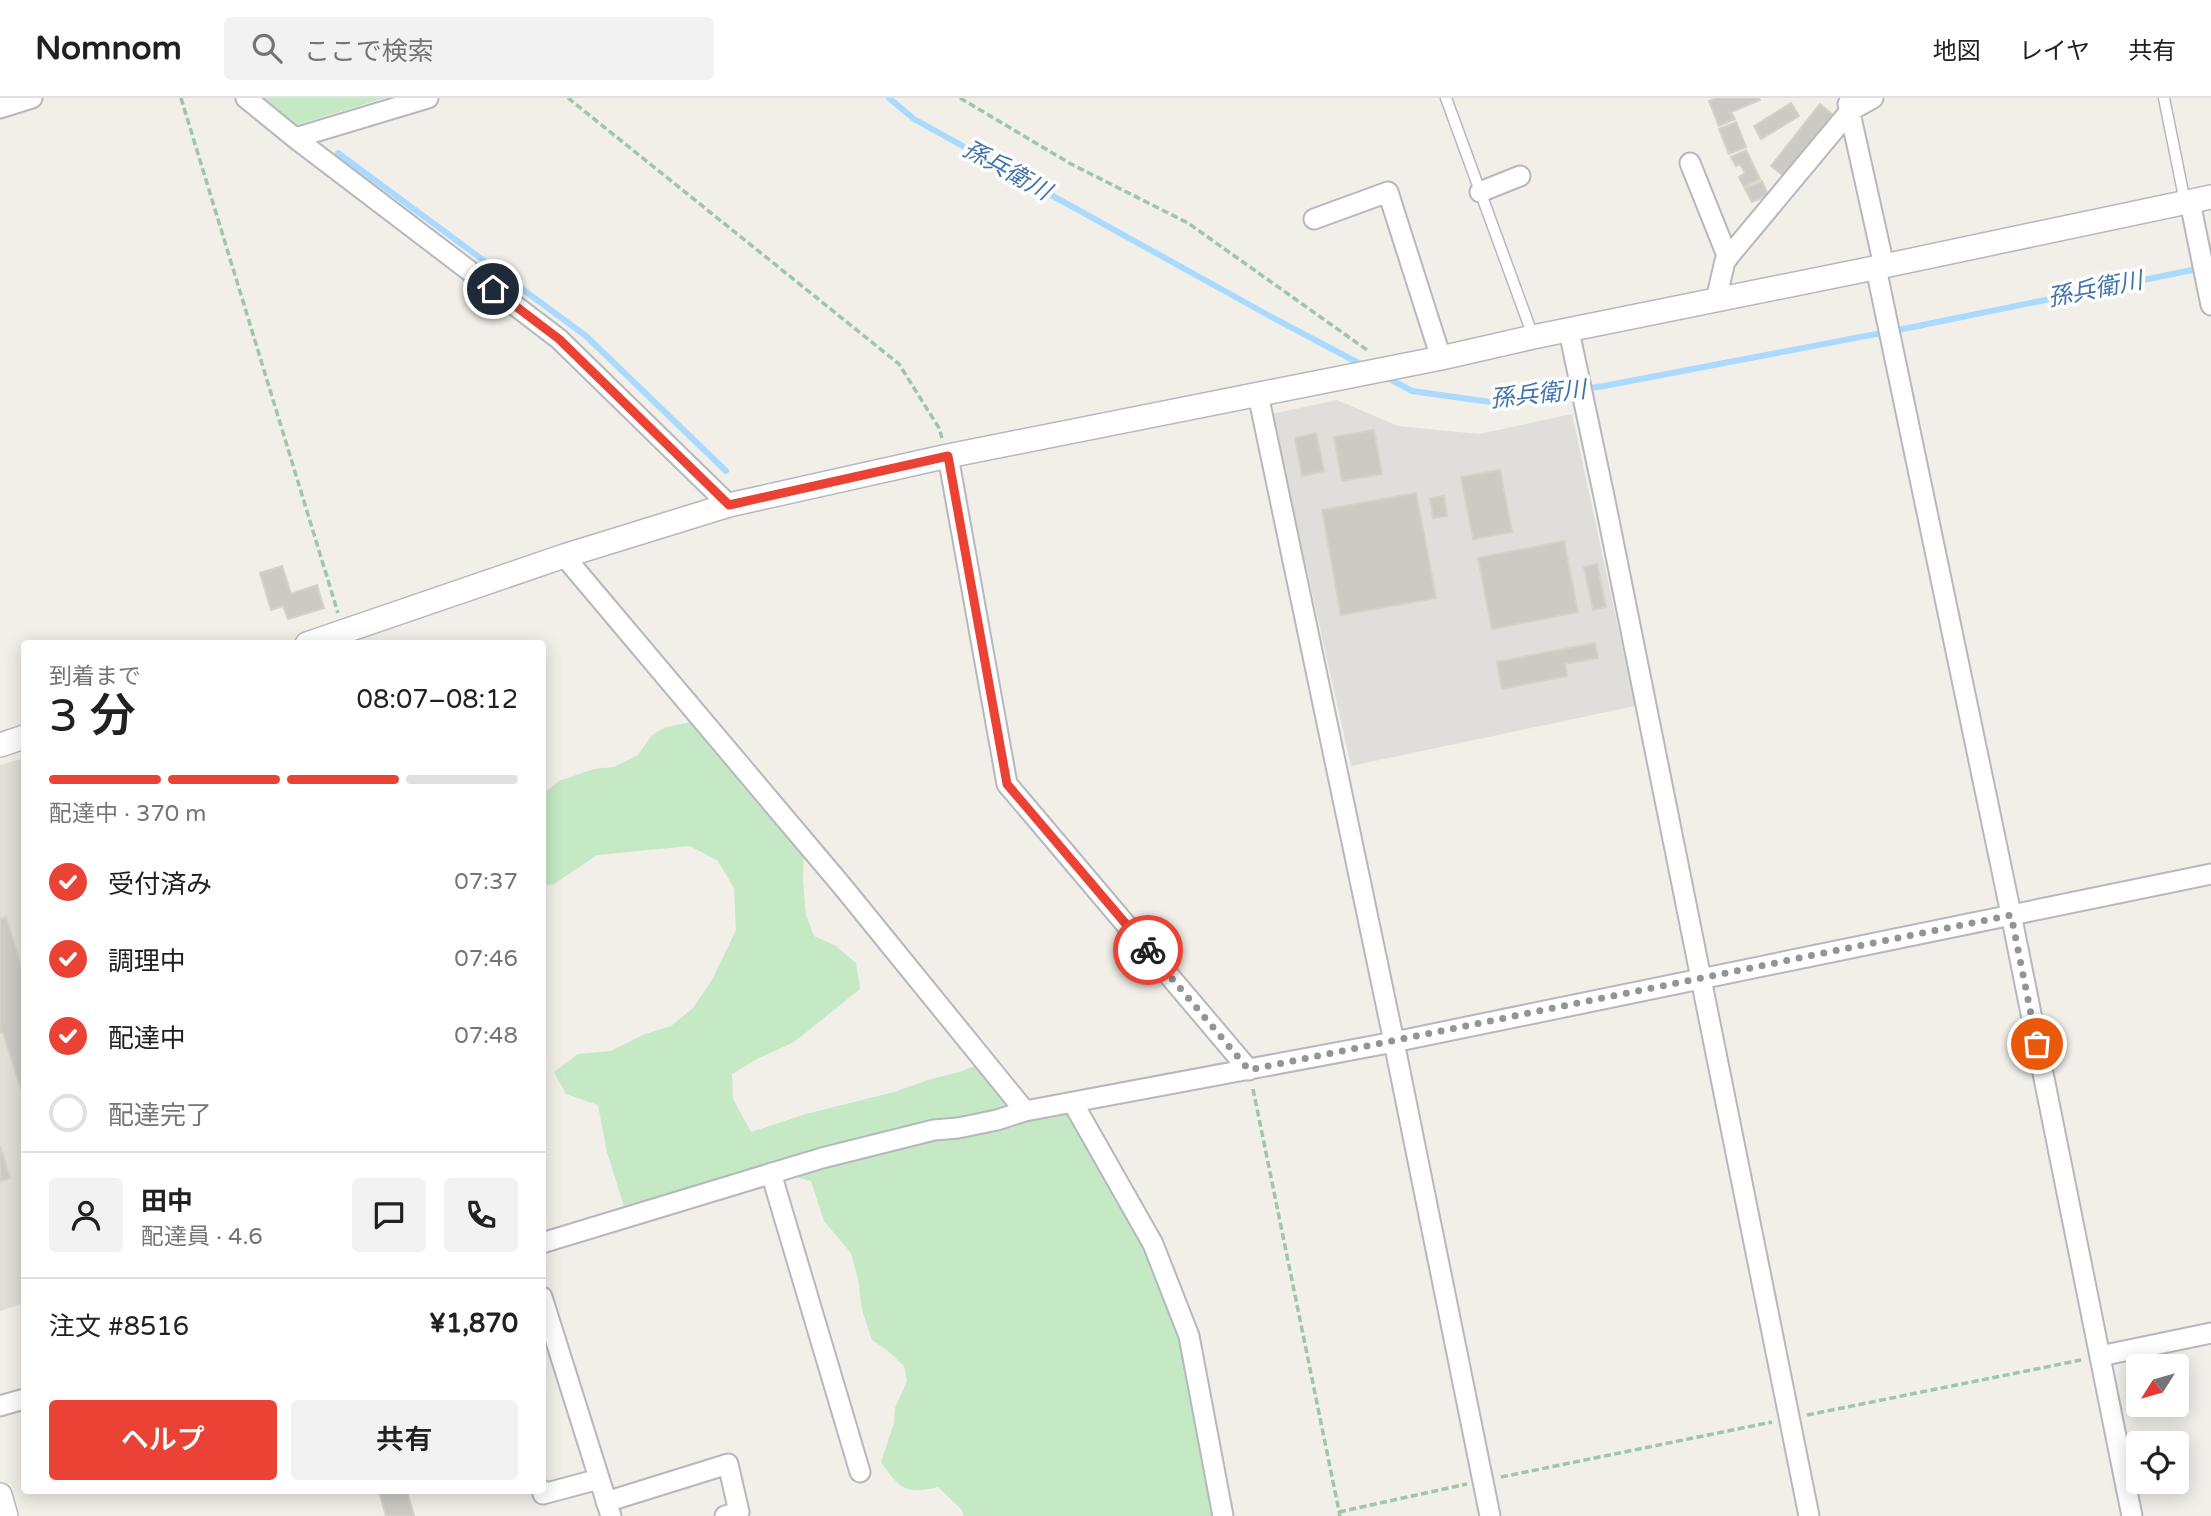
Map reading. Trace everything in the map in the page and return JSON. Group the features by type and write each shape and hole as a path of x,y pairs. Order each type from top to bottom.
{"street":[{"path":"0,108 32,98"},
{"path":"246,98 559,339 729,505"},
{"path":"295,138 428,98"},
{"path":"1716,300 1725,261 1848,105 1873,98"},
{"path":"1848,105 2132,1516"},
{"path":"1690,163 1728,258"},
{"path":"1480,192 1520,176"},
{"path":"1314,219 1388,191 1441,358"},
{"path":"345,638 564,556 729,505 948,456 1441,358 2195,201 2211,305"},
{"path":"1569,331 1809,1516"},
{"path":"1258,394 1490,1516"},
{"path":"948,456 1007,784 1249,1070"},
{"path":"564,556 843,887 1025,1111"},
{"path":"0,745 21,738"},
{"path":"546,1242 822,1158 934,1130 958,1128 1025,1111 1394,1042 2211,874"},
{"path":"1073,1103 1153,1244 1189,1336 1223,1516"},
{"path":"771,1173 860,1472"},
{"path":"546,1310 608,1509 728,1464 739,1512 725,1516"},
{"path":"2100,1356 2211,1333"},
{"path":"0,1406 21,1400"},
{"path":"546,1492 599,1479"},
{"path":"0,1495 6,1516"}],"lane":[{"path":"1446,98 1533,337"},
{"path":"2164,98 2195,201"}],"path":[{"path":"181,98 345,638"},
{"path":"568,98 899,364 939,428 948,456"},
{"path":"960,98 1071,164 1188,223 1391,368"},
{"path":"1249,1070 1340,1514 1483,1480 2100,1356"}],"shaded area":[{"path":"1337,400 1398,426 1479,434 1572,414 1635,706 1351,766 1272,414"},
{"path":"21,759 21,1304 0,1311 0,765"}],"green space":[{"path":"257,98 385,98 293,126"},
{"path":"702,720 804,841 806,915 814,936 836,946 856,963 860,989 794,1042 732,1074 733,1099 751,1132 806,1114 894,1092 980,1064 1023,1119 1065,1110 1078,1124 1143,1248 1179,1339 1214,1516 964,1516 961,1509 938,1487 918,1490 904,1487 881,1462 894,1423 895,1408 907,1381 904,1366 872,1340 862,1310 851,1253 824,1221 811,1181 763,1168 626,1213 607,1152 598,1105 566,1094 554,1072 578,1054 611,1051 645,1034 671,1026 693,1008 712,980 736,930 734,888 718,861 690,846 597,855 554,884 546,885 546,792 559,781 594,769 614,767 638,755 652,735 666,727"}],"building":[{"path":"1717,98 1760,100 1731,112 1735,119 1719,126 1709,101"},
{"path":"1791,103 1799,116 1761,139 1754,126"},
{"path":"1820,104 1833,115 1785,177 1771,166"},
{"path":"1736,122 1746,147 1729,154 1719,129"},
{"path":"1746,150 1760,179 1744,187 1739,177 1745,173 1740,164 1736,166 1731,157"},
{"path":"1762,181 1768,195 1752,202 1745,189"},
{"path":"1374,430 1382,474 1342,481 1334,437"},
{"path":"1316,433 1324,471 1302,476 1295,438"},
{"path":"1500,470 1512,532 1473,539 1461,477"},
{"path":"1416,493 1436,598 1341,615 1322,510"},
{"path":"1444,496 1447,516 1433,518 1430,498"},
{"path":"1564,541 1578,612 1492,629 1478,558"},
{"path":"1597,564 1606,607 1593,610 1584,567"},
{"path":"282,566 291,594 317,585 324,608 288,619 283,606 271,610 260,573"},
{"path":"1595,643 1598,658 1565,664 1567,676 1502,689 1497,662"},
{"path":"6,917 21,966 21,1089 3,1032 0,1033 0,919"},
{"path":"0,1146 10,1178 0,1181"},
{"path":"380,1494 408,1494 414,1516 386,1516"}],"waterway":[{"name":"孫兵衛川","path":"889,98 914,119 1364,366"},
{"path":"338,153 586,336 726,471"},
{"name":"孫兵衛川","path":"1386,377 1412,391 1490,402 1604,386 2202,268"}],"way so far":[{"path":"1148,950 1249,1070 2011,915 2037,1044"}],"route":[{"path":"493,289 559,339 729,505 948,456 1007,784 1148,950"}]}
